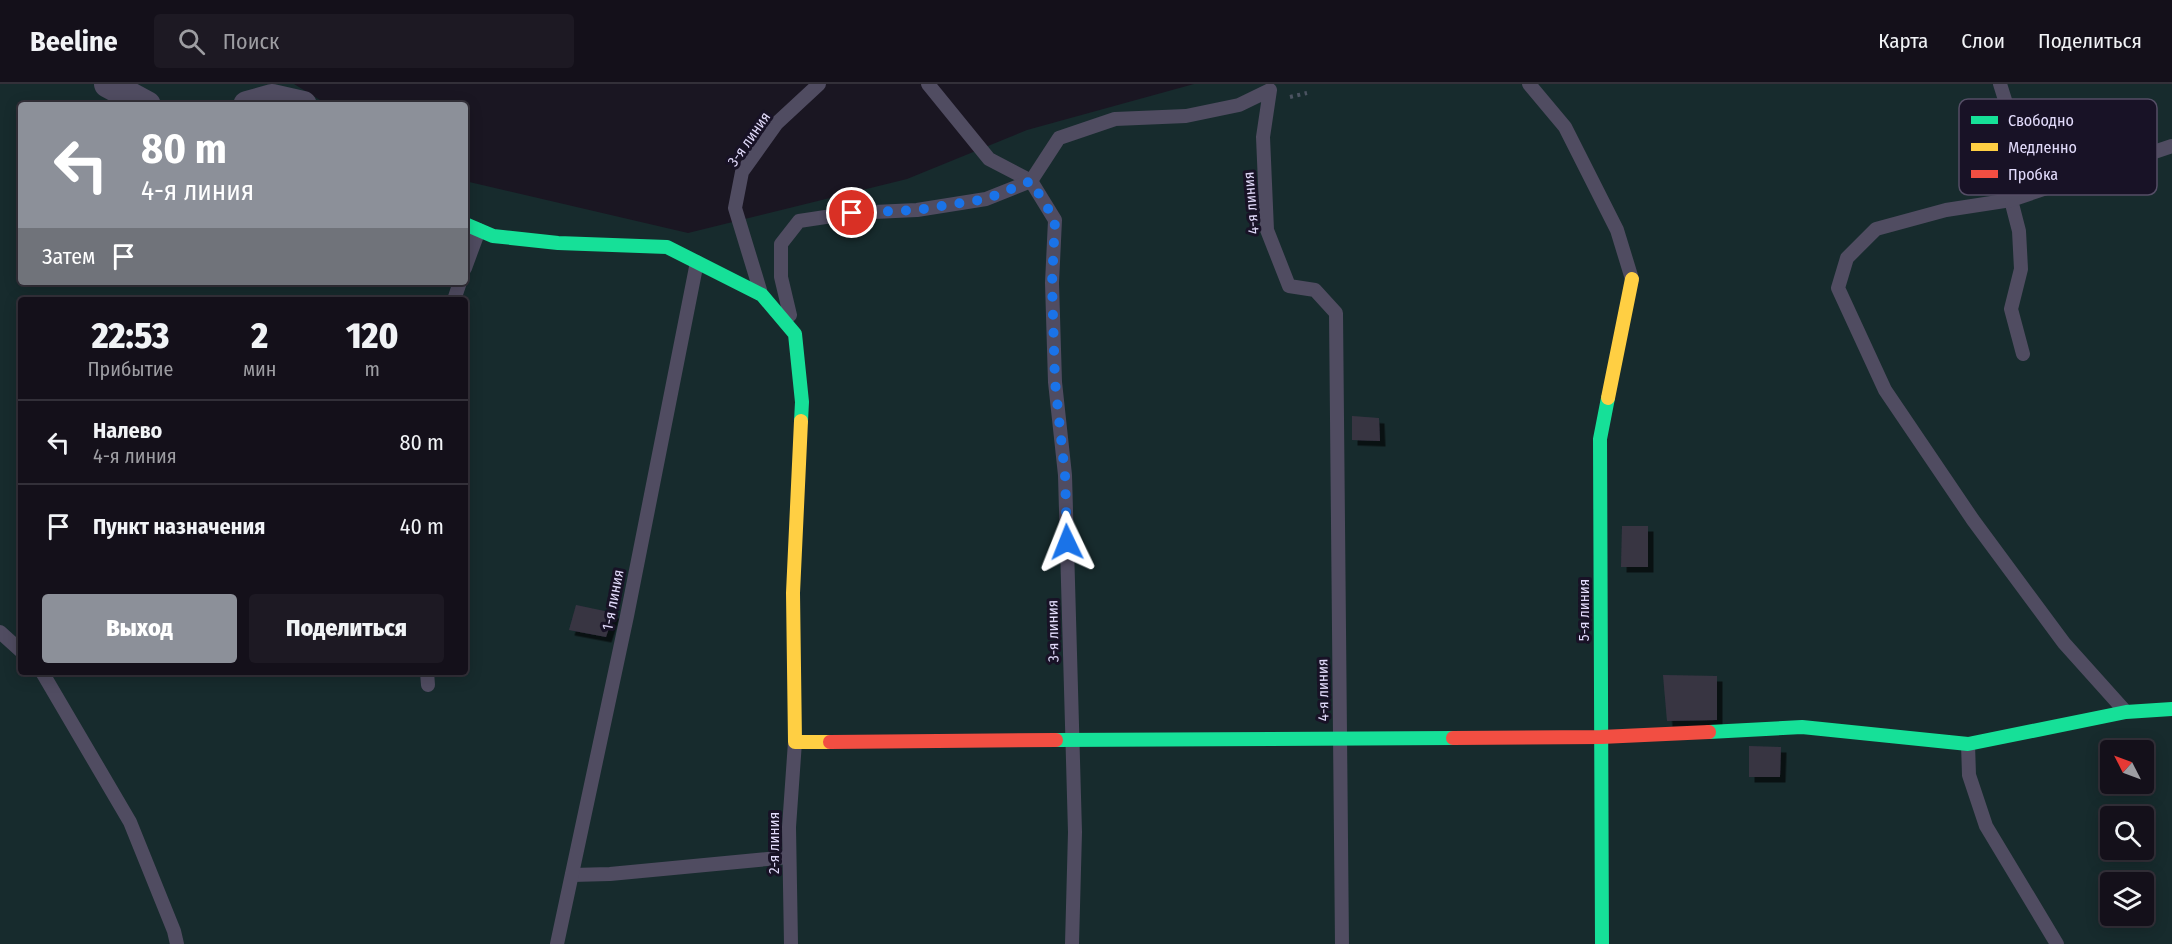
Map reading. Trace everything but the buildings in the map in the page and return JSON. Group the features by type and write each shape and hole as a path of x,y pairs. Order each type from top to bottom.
{"street":[{"path":"108,84 141,102"},
{"path":"260,102 272,99 288,102"},
{"path":"468,225 493,236 558,243 667,247 762,295 795,334 802,402 793,593 795,742 1601,737 1802,728 1968,744 2126,712 2172,709"},
{"name":"5-я линия","path":"1602,944 1600,439 1632,279"}],"lane":[{"name":"3-я линия","path":"762,295 735,208 742,172 777,123 819,84"},
{"path":"928,84 989,159 1031,181"},
{"path":"1529,84 1565,127 1617,230 1632,279"},
{"path":"2000,84 2005,99"},
{"name":"4-я линия","path":"1031,181 1059,138 1115,119 1186,116 1239,105 1270,90 1263,137 1266,230 1289,286 1315,291 1336,313 1342,944"},
{"path":"2157,151 2172,146"},
{"name":"3-я линия","path":"1031,181 1055,220 1052,283 1055,382 1065,475 1075,832 1072,944"},
{"path":"795,334 781,277 781,244 799,222 852,213 917,210 986,199 1031,181"},
{"path":"2012,195 2011,200 2019,231 2021,269 2011,309 2023,354"},
{"path":"2026,195 2011,200 1946,210 1876,229 1847,258 1838,288 1885,390 1973,520 2064,643 2126,712"},
{"path":"468,260 479,230"},
{"name":"1-я линия","path":"557,944 627,616 698,262"},
{"path":"0,632 18,648"},
{"path":"44,675 130,822 174,931 177,944"},
{"name":"2-я линия","path":"791,944 789,827 795,742"},
{"path":"1968,744 1969,775 1986,826 2057,944"},
{"path":"572,875 610,874 789,857"}],"green space":[{"path":"0,84 294,84 323,102 18,102 18,285 468,285 468,182 688,233 907,179 1027,130 1194,84 2172,84 2172,944 0,944"}],"traffic: fast":[{"path":"468,225 493,236 558,243 667,247 762,295 795,334 802,402 801,421"},
{"path":"1602,944 1600,439 1608,398"},
{"path":"1709,732 1802,727 1968,744 2126,712 2172,709"},
{"path":"1056,740 1453,738"}],"traffic: slow":[{"path":"1608,398 1632,279"},
{"path":"801,421 793,593 795,742 830,742"}],"traffic: jam":[{"path":"1453,738 1601,737 1709,732"},
{"path":"830,742 1056,740"}],"route":[{"path":"852,213 917,210 986,199 1031,181 1055,220 1052,283 1055,382 1065,475 1067,542"}]}
